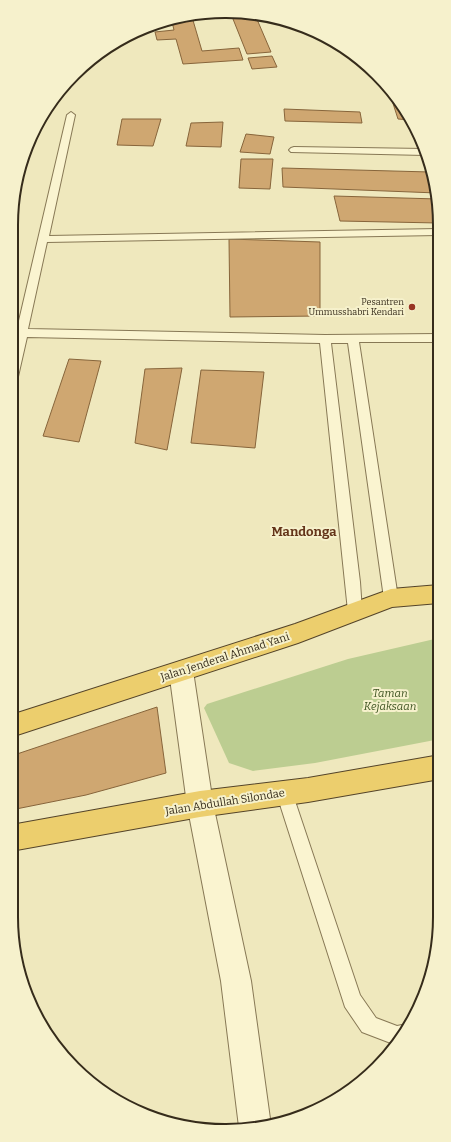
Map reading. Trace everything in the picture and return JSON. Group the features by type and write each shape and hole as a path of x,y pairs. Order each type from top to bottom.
{"highway":[{"name":"Jalan Jenderal Ahmad Yani","path":"18,724 298,633 391,598 433,594"},
{"name":"Jalan Abdullah Silondae","path":"18,837 200,804 308,790 433,767"}],"street":[{"path":"181,671 200,804 236,981 254,1122"}],"lane":[{"path":"18,353 71,115"},
{"path":"294,150 419,152"},
{"path":"44,239 433,232"},
{"path":"23,333 325,339 433,338"},
{"path":"325,339 354,582 355,611"},
{"path":"353,339 391,598"},
{"path":"284,792 352,1000 369,1025 396,1035"}],"green space":[{"name":"Taman Kejaksaan","path":"433,639 433,740 315,763 253,771 229,763 204,708 207,704 348,659"}],"building":[{"path":"233,18 258,21 271,52 247,54"},
{"path":"193,21 202,51 239,48 243,60 183,64 176,39 157,40 155,32 174,30 173,25"},
{"path":"272,56 277,67 252,69 248,58"},
{"path":"393,103 403,119 398,119"},
{"path":"284,109 360,112 362,123 285,121"},
{"path":"122,119 161,119 153,146 117,145"},
{"path":"223,122 221,147 186,146 191,123"},
{"path":"246,134 274,137 270,154 240,152"},
{"path":"241,159 273,159 270,189 239,188"},
{"path":"282,168 426,172 430,193 283,187"},
{"path":"334,196 431,199 433,223 340,221"},
{"path":"229,239 320,242 320,316 230,317"},
{"path":"69,359 101,361 79,442 43,436"},
{"path":"182,368 167,450 135,443 145,369"},
{"path":"201,370 264,372 255,448 191,443"},
{"path":"157,707 166,773 86,795 18,809 18,754"}],"place":[{"name":"Pesantren Ummusshabri Kendari","path":"412,307"}],"district":[{"name":"Mandonga","path":"304,531"}]}
